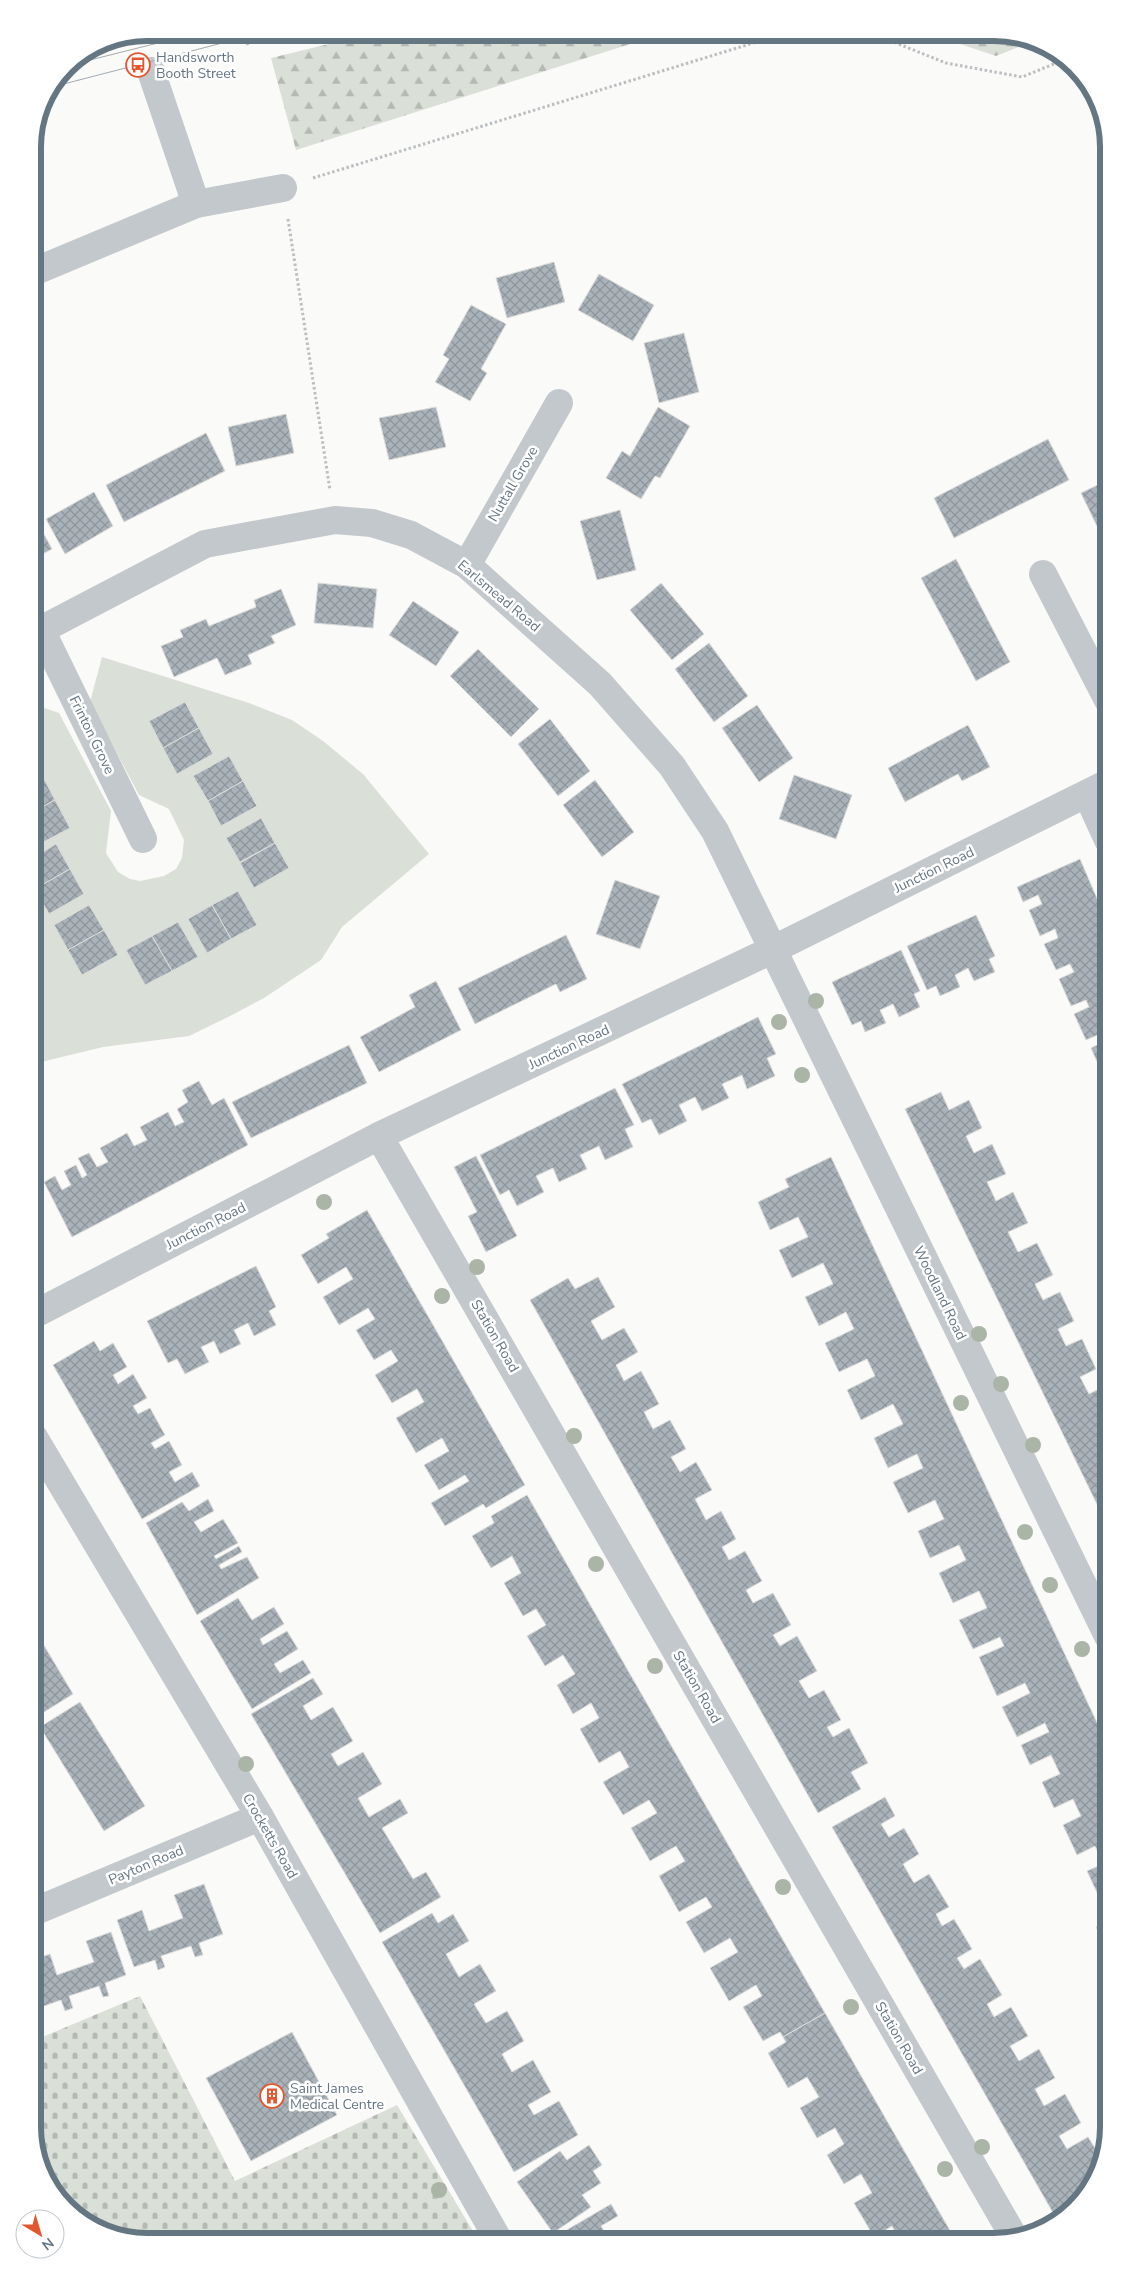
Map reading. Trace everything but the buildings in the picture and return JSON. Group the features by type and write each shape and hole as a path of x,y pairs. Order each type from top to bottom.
{"street":[{"path":"151,71 196,204"},
{"path":"41,269 196,204 283,188"},
{"name":"Nuttall Grove","path":"467,565 559,403"},
{"name":"Earlsmead Road","path":"41,630 205,544 335,520 372,523 411,535 467,565 600,684 672,766 715,831 772,950"},
{"path":"1043,574 1100,684"},
{"name":"Frinton Grove","path":"41,640 143,839"},
{"name":"Junction Road","path":"41,1311 380,1136 772,950 1098,788"},
{"name":"Woodland Road","path":"772,950 1100,1620"},
{"name":"Station Road","path":"380,1136 1010,2232"},
{"name":"Crocketts Road","path":"41,1449 260,1817 494,2233"},
{"name":"Payton Road","path":"41,1908 260,1817"}],"path":[{"path":"247,41 248,46"},
{"path":"335,520 283,188 760,41"},
{"path":"891,41 946,63 1022,77 1057,63"}],"green space":[{"path":"341,41 640,41 296,150 271,58"},
{"path":"951,41 1001,41 1023,45 996,56"},
{"path":"102,657 249,703 292,720 323,741 363,774 429,854 342,927 321,960 264,998 189,1036 103,1047 41,1062 41,707 59,713 111,811 106,853 118,872 130,879 140,881 164,876 176,869 182,858 184,840 169,809 139,795 90,702"},
{"path":"140,1996 235,2181 397,2105 474,2233 140,2233 126,2231 100,2222 72,2202 55,2180 47,2161 43,2148 41,2127 41,2038"}],"tram line":[{"path":"85,61 166,41"},
{"path":"62,84 230,41"}],"place":[{"name":"Handsworth Booth Street","path":"138,65"},
{"name":"Saint James Medical Centre","path":"272,2096"}]}
